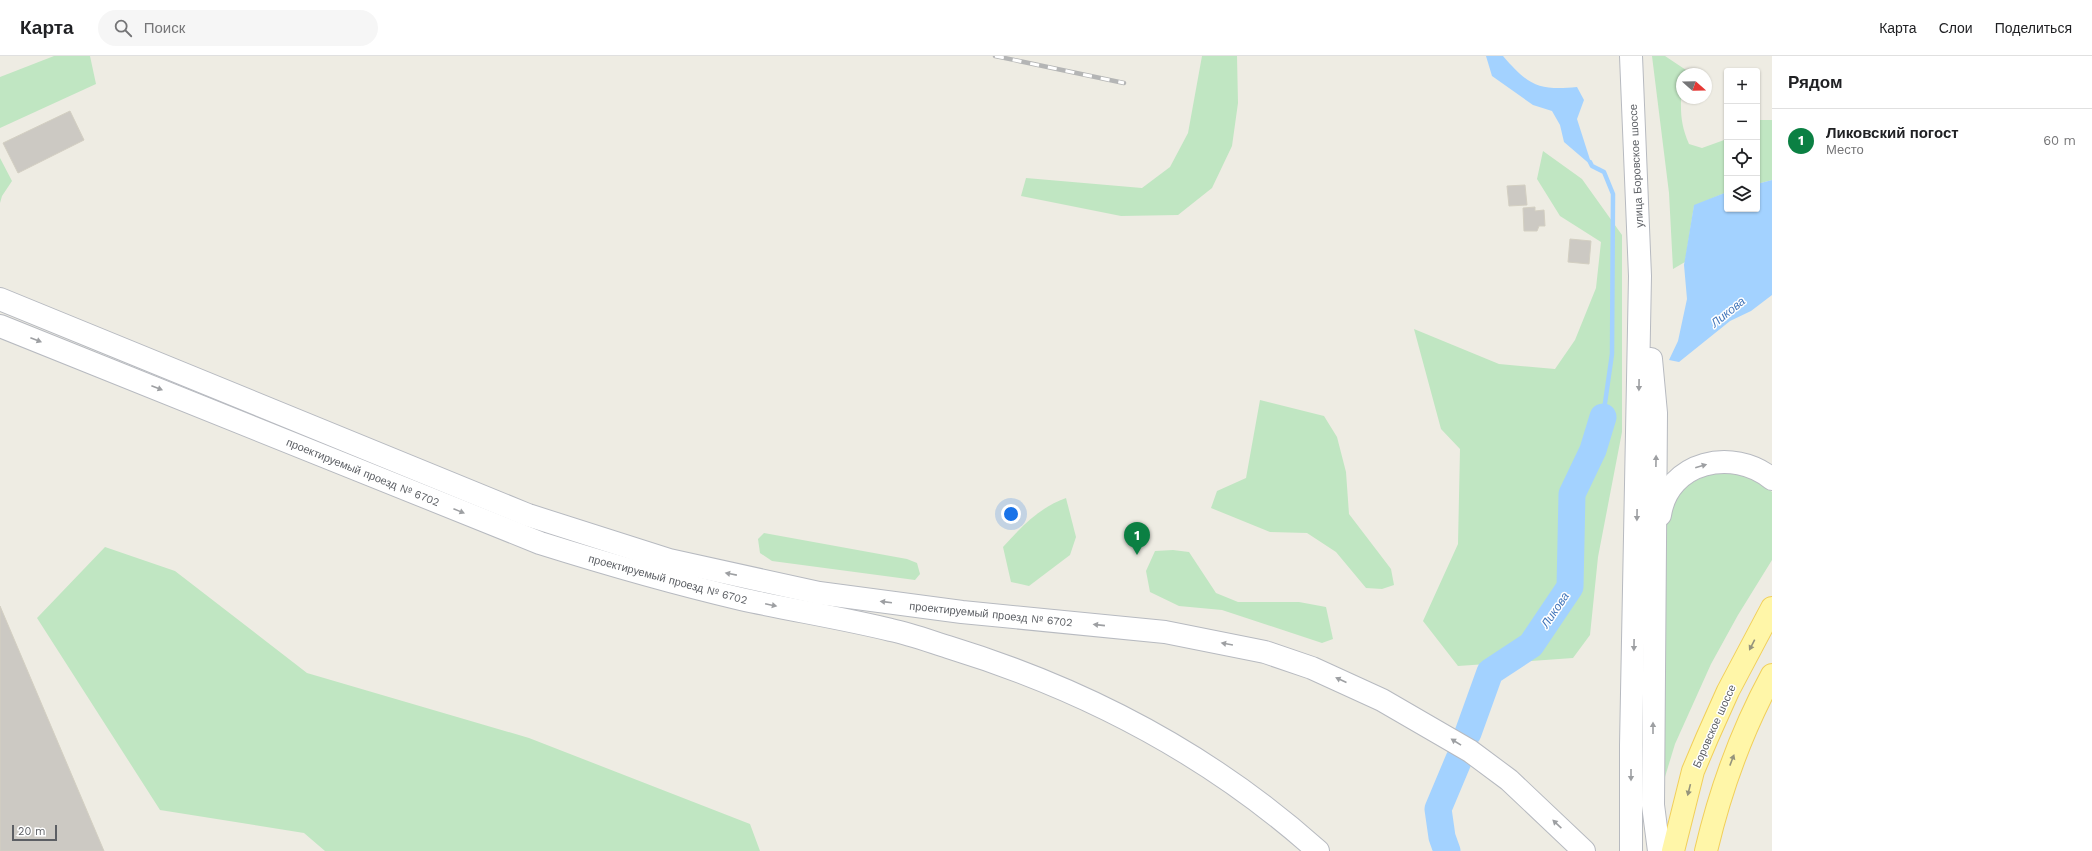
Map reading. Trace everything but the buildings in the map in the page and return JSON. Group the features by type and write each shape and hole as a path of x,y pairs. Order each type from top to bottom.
{"main road":[{"name":"улица Боровское шоссе","path":"1631,56 1640,276"},
{"path":"1640,276 1656,414 1653,805 1659,851"},
{"path":"1631,851 1631,745 1640,276"},
{"name":"проектируемый проезд № 6702","path":"0,299 528,515 669,560 819,593 962,612 1165,632 1265,652 1312,668 1400,710 1453,740 1508,780 1584,851"},
{"name":"проектируемый проезд № 6702","path":"0,326 540,543 678,584 892,630 990,660 1056,685 1122,716 1190,755 1231,781 1268,809 1318,851"},
{"path":"1654,584 1660,513 1669,488 1682,476 1700,466 1721,462 1733,462 1752,466 1772,479"},
{"name":"Боровское шоссе","path":"1673,851 1694,771 1699,758 1728,691 1771,608"},
{"path":"1706,851 1717,805 1732,759 1756,705 1772,675"}],"green space":[{"path":"54,56 90,56 96,84 0,128 0,77"},
{"path":"1202,56 1237,56 1238,103 1232,146 1212,188 1178,215 1121,216 1021,196 1026,178 1142,188 1170,167 1188,133"},
{"path":"1652,56 1665,56 1683,68 1676,68 1676,104 1681,104 1683,125 1689,144 1702,148 1724,140 1724,193 1694,206 1685,262 1673,269 1669,193"},
{"path":"1760,120 1772,120 1772,180 1760,183"},
{"path":"1543,151 1582,179 1622,235 1622,432 1598,557 1590,635 1573,658 1458,666 1423,621 1458,544 1460,449 1441,429 1414,329 1499,364 1555,369 1575,340 1596,288 1601,242 1560,216 1537,179"},
{"path":"0,158 12,181 2,196 0,203"},
{"path":"1260,400 1324,416 1337,437 1346,472 1349,514 1391,569 1394,585 1382,589 1366,588 1336,552 1307,533 1270,532 1211,508 1217,491 1246,478"},
{"path":"1717,472 1746,476 1760,482 1772,492 1772,560 1738,615 1711,664 1675,744 1661,790 1665,517 1675,500 1685,488 1698,479"},
{"path":"1066,498 1076,537 1070,555 1029,586 1011,582 1003,547 1039,512"},
{"path":"764,533 907,559 917,563 920,574 915,580 772,561 760,553 758,539"},
{"path":"105,547 175,571 307,673 529,738 750,824 760,851 325,851 304,833 160,810 37,618"},
{"path":"1173,550 1189,552 1216,593 1238,602 1299,602 1326,607 1333,639 1322,643 1222,610 1179,606 1150,592 1146,571 1155,551"}],"water":[{"path":"1486,56 1503,56 1527,80 1543,87 1577,87 1584,100 1577,119 1592,166 1564,142 1560,125 1552,111 1533,105 1492,76"},
{"path":"1772,180 1772,295 1751,311 1730,321 1679,362 1669,360 1678,341 1687,299 1684,265 1694,205 1724,193 1724,212 1760,212 1760,183"}],"waterway":[{"path":"1590,162 1592,166 1604,172 1613,194 1612,354 1603,417"},
{"name":"Ликова","path":"1468,733 1490,672 1531,645 1570,587 1572,494 1593,450 1603,417"},
{"name":"Ликова","path":"1447,851 1442,837 1438,809 1459,759"}],"railway":[{"path":"995,56 1124,83"}],"place":[{"name":"Ликовский погост","path":"1137,555"}]}
